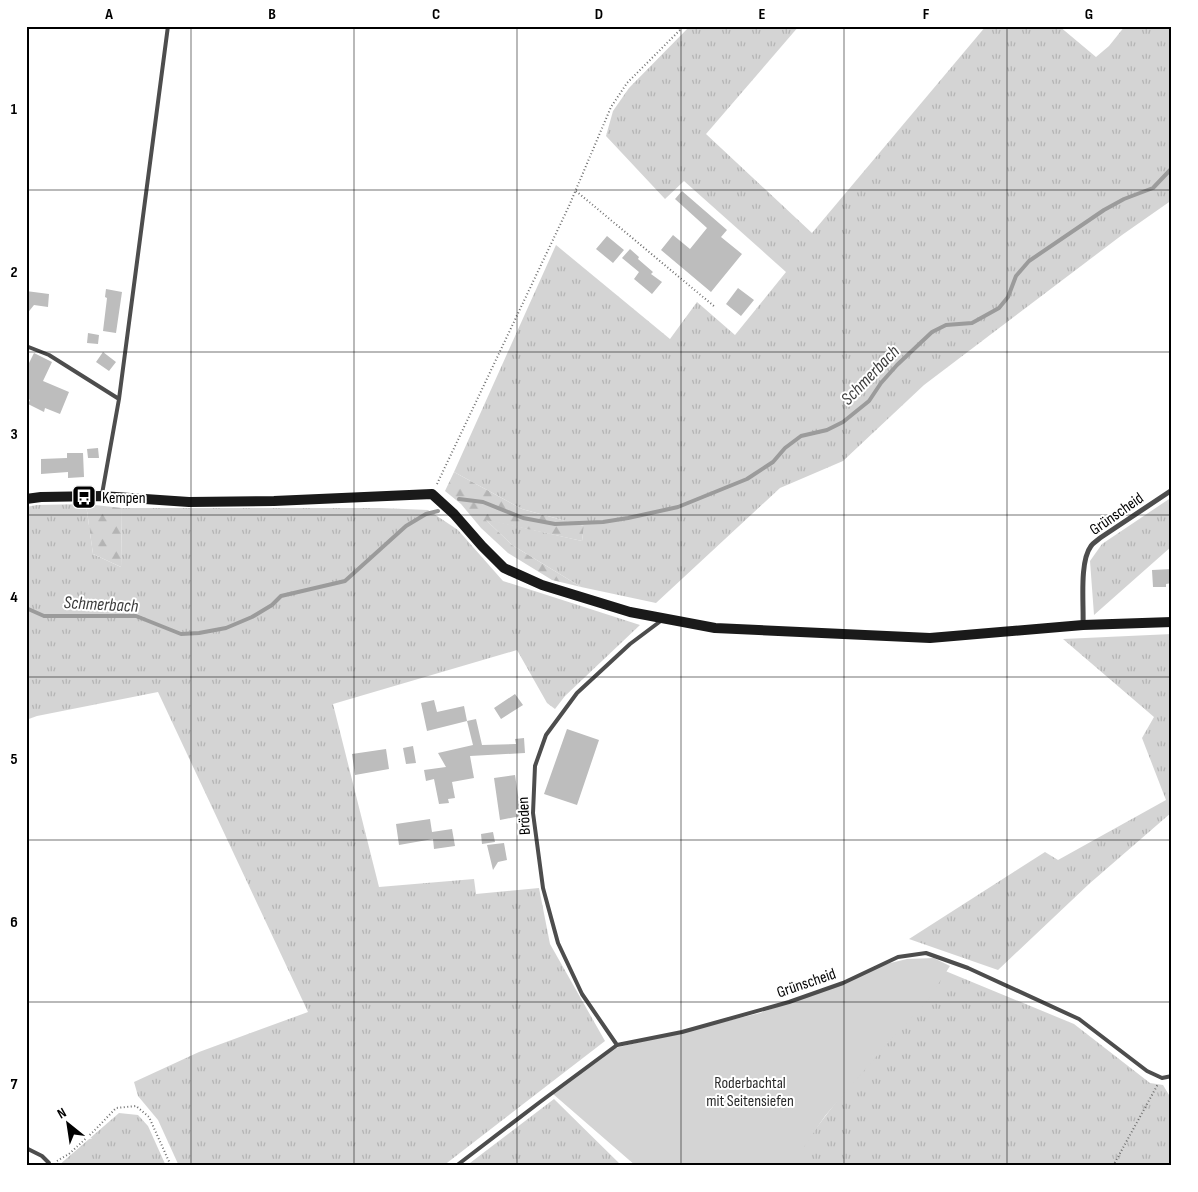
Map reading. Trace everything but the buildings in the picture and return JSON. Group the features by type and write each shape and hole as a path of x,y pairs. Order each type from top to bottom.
{"street":[{"name":"Grünscheid","path":"1084,624 1084,572 1090,547 1100,538 1172,490"},
{"path":"26,499 101,496 189,502 274,501 432,494 454,514 504,568 542,585 630,612 715,628 930,638 1084,624 1172,622"}],"lane":[{"path":"101,496 119,399 168,26"},
{"path":"26,346 49,355 119,399"},
{"name":"Bröden","path":"617,1045 582,994 558,943 541,878 533,813 535,766 546,735 577,693 630,644 664,618"},
{"name":"Grünscheid","path":"456,1166 617,1045 682,1032 789,1002 843,983 898,957 926,953 968,968 1078,1019 1147,1071 1162,1078"},
{"path":"1162,1078 1172,1076"},
{"path":"26,1148 42,1156 49,1165"}],"path":[{"path":"432,494 576,191 611,107 627,83 684,26"},
{"path":"576,191 715,307"},
{"path":"1112,1166 1162,1078"},
{"path":"49,1165 69,1154 116,1108 136,1106 149,1117 170,1166"}],"green space":[{"path":"690,26 799,26 706,134 812,233 986,26 1059,26 1096,57 1109,46 1125,26 1172,26 1172,200 1122,235 924,385 843,461 780,488 656,603 581,587 512,545 485,519 582,541 584,526 522,509 454,472 556,245 670,339 697,302 735,335 786,272 684,181 665,199 606,136 613,111 629,88"},
{"path":"454,472 522,509 584,526 582,541 486,520 512,545 581,587 552,580 508,553 481,528 461,504 445,491"},
{"path":"1172,497 1172,546 1094,615 1090,561 1102,544"},
{"path":"86,504 93,554 121,567 122,508 380,508 428,510 458,530 503,581 640,625 565,696 555,709 547,703 517,650 333,704 379,887 474,879 476,894 539,888 550,944 605,1041 443,1166 179,1166 158,1120 138,1096 134,1082 199,1052 308,1012 158,692 37,716 26,720 26,507"},
{"path":"86,504 122,508 121,567 93,554"},
{"path":"1172,634 1172,812 1089,884 998,970 909,939 1045,852 1058,860 1166,800 1142,738 1154,717 1063,639"},
{"name":"Roderbachtal mit Seitensiefen","path":"934,958 950,966 926,1003 893,1037 825,1116 791,1166 636,1166 553,1094 615,1048 760,1013 833,987 882,965 907,959"},
{"path":"943,970 1074,1024 1150,1083 1163,1085 1172,1100 1172,1166 787,1166 924,988"},
{"path":"554,1099 622,1166 466,1166"},
{"path":"119,1113 138,1115 148,1126 166,1166 58,1166"}],"waterway":[{"name":"Schmerbach","path":"459,499 483,502 523,518 555,524 603,522 678,507 747,479 773,462 785,448 801,436 827,430 843,422 869,401 881,383 897,365 932,332 946,325 972,323 999,308 1008,297 1016,276 1029,261 1104,210 1124,199 1153,188 1172,168"},
{"name":"Schmerbach","path":"26,608 44,616 136,616 181,634 226,628 252,617 272,605 281,596 345,581 406,526 426,514 438,511"}],"place":[{"name":"Kempen","path":"84,497"}]}
